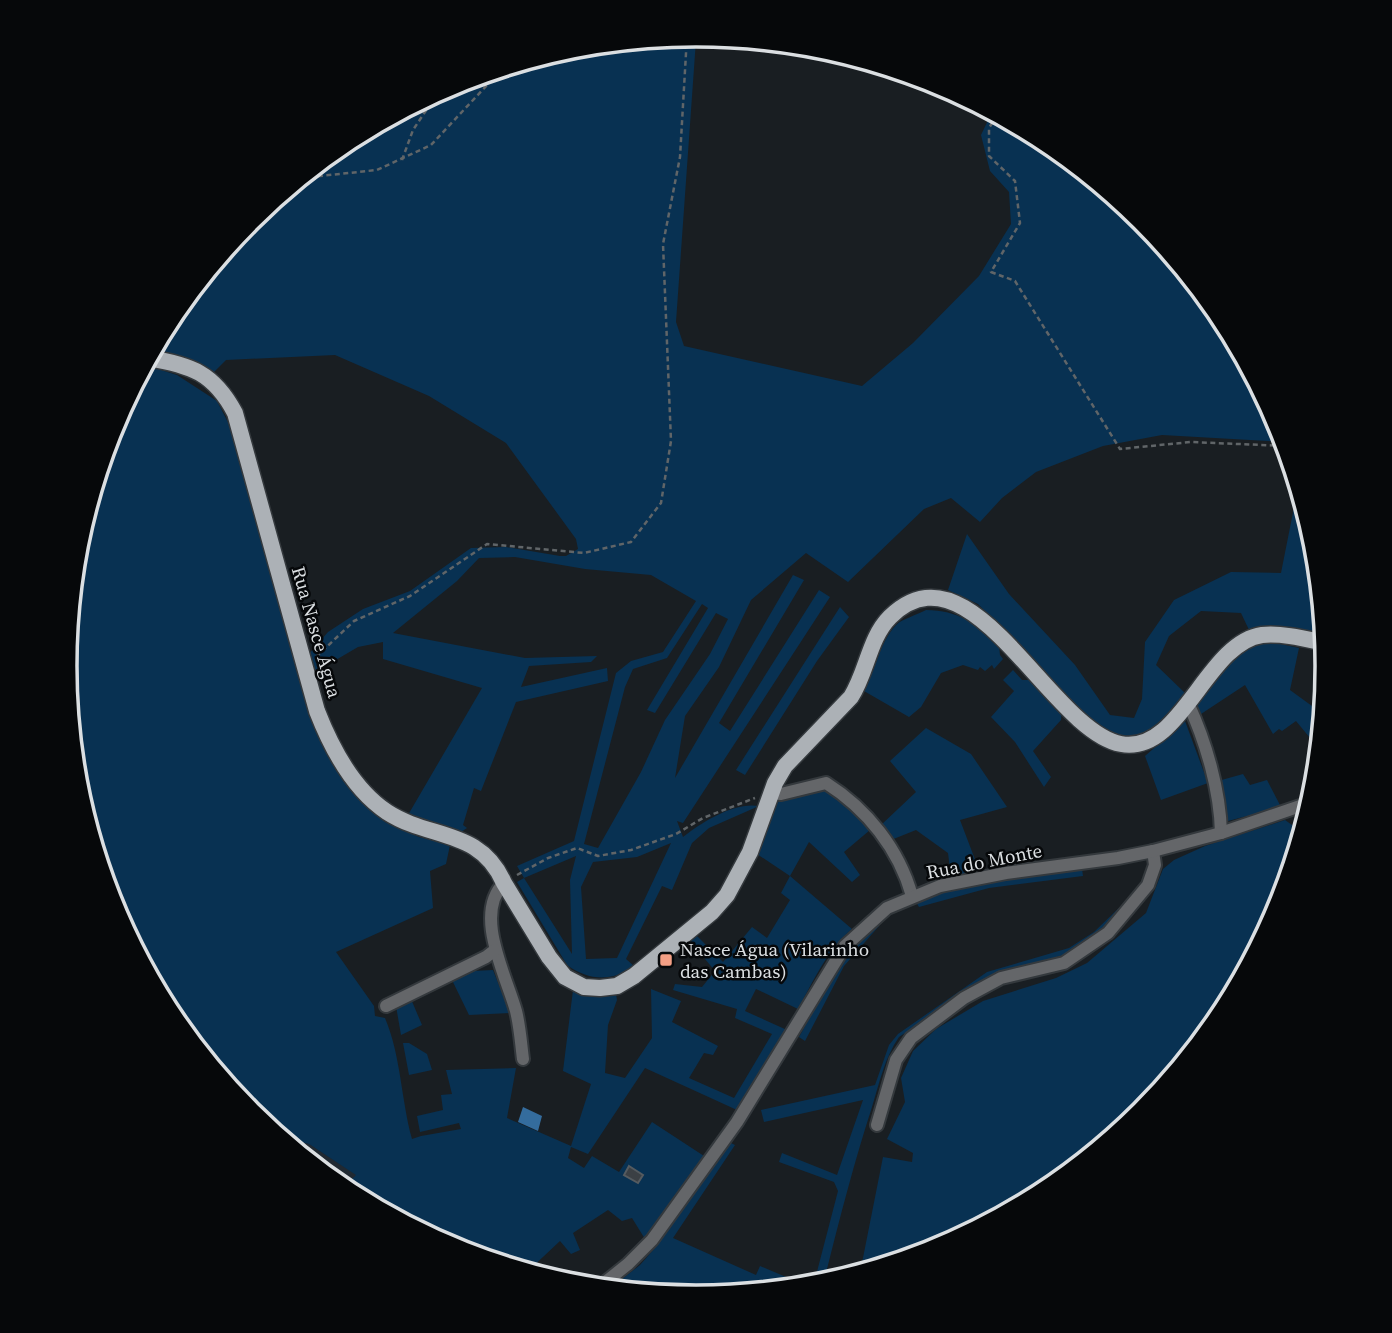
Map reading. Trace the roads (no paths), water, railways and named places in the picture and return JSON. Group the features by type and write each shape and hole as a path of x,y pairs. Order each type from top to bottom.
{"main road":[{"name":"Rua Nasce Água","path":"159,360 179,363 206,374 228,399 235,413 317,710 327,734 347,768 377,805 399,818 475,847 498,869 558,970 584,987 617,986 648,966 712,912 727,895 750,852 771,793 785,766 851,696 865,671 875,639 888,619 905,605 923,599 942,598 966,607 1088,727 1111,741 1129,745 1149,740 1174,719 1232,650 1246,641 1263,635 1276,635 1314,641"}],"street":[{"path":"1188,703 1209,763 1221,812 1221,833"},
{"path":"771,793 781,794 826,783 845,795 892,847 912,896"},
{"name":"Rua do Monte","path":"610,1279 628,1265 652,1240 737,1122 845,946 887,908 940,886 1006,873 1118,858 1221,833 1299,807"},
{"path":"877,1125 896,1060 911,1038 964,998 1001,978 1064,963 1108,933 1148,885 1155,865 1153,850"},
{"path":"504,883 495,891 490,909 495,950 516,1013 523,1059"},
{"path":"386,1006 486,957 495,950"}],"place":[{"name":"Nasce Água (Vilarinho das Cambas)","path":"666,960"}]}
